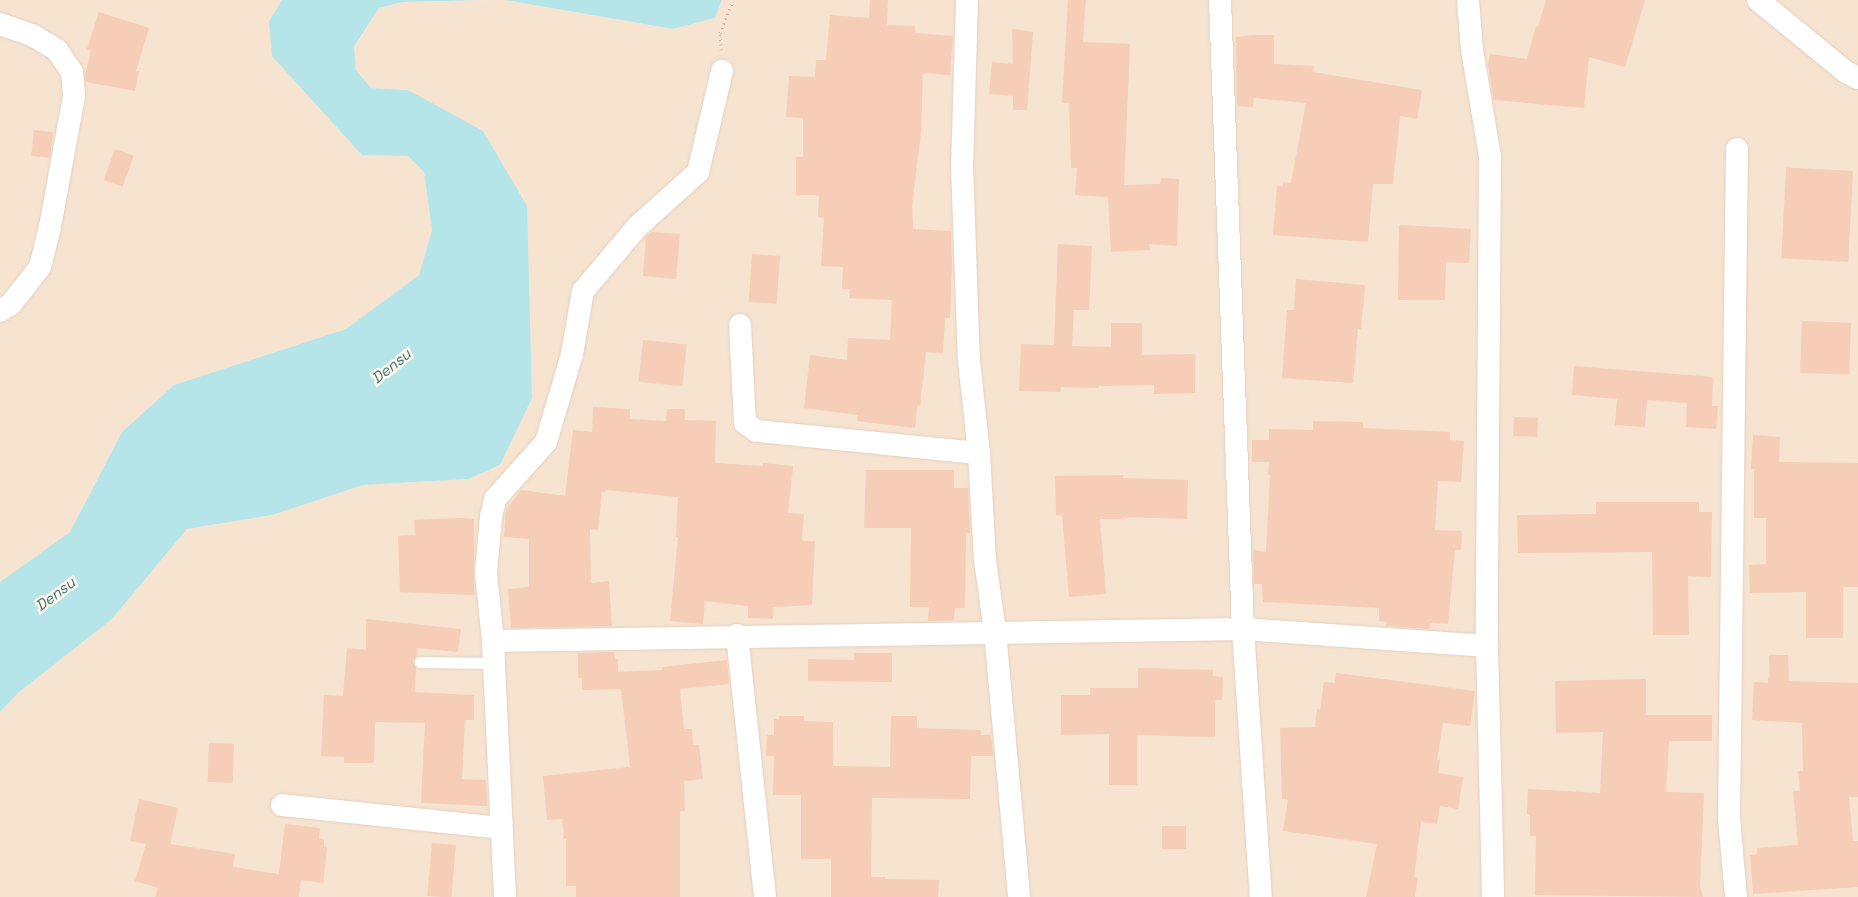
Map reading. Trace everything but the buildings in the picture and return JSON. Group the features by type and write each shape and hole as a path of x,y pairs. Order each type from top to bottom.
{"street":[{"path":"967,0 962,164 969,361 979,453 985,560 995,632 1019,897"},
{"path":"1220,0 1243,629 1261,897"},
{"path":"1468,0 1472,50 1490,156 1487,646 1494,897"},
{"path":"1758,0 1846,72 1858,78"},
{"path":"0,24 32,34 57,50 72,72 74,96 50,227 40,267 10,304 0,312"},
{"path":"505,897 493,641 486,573 491,517 495,499 546,442 572,354 583,291 636,228 698,172 722,71"},
{"path":"1736,149 1729,819 1736,897"},
{"path":"740,325 745,423 757,431 979,453"},
{"path":"493,641 737,635 1243,629 1487,646"},
{"path":"737,635 765,897"},
{"path":"282,805 501,828"}],"lane":[{"path":"420,662 494,663"}],"path":[{"path":"722,71 720,33 733,0"}],"shaded area":[{"path":"0,0 282,0 269,21 362,155 408,156 424,172 432,230 419,275 346,329 174,385 122,432 70,532 0,582"},
{"path":"505,0 673,29 715,18 722,0 1858,0 1858,897 0,897 0,712 18,693 112,619 187,529 272,515 363,485 469,479 501,465 408,90 371,88 356,70 354,48 379,8 403,2"}],"water":[{"name":"Densu","path":"282,0 485,0 403,2 379,8 354,47 356,70 371,88 408,90 483,131 527,206 532,398 500,465 469,479 363,485 272,515 187,529 112,619 18,693 0,712 0,582 70,532 122,432 174,385 346,329 419,275 432,230 424,172 408,156 362,155 272,56 269,21"},
{"path":"505,0 722,0 715,18 673,29"}]}
